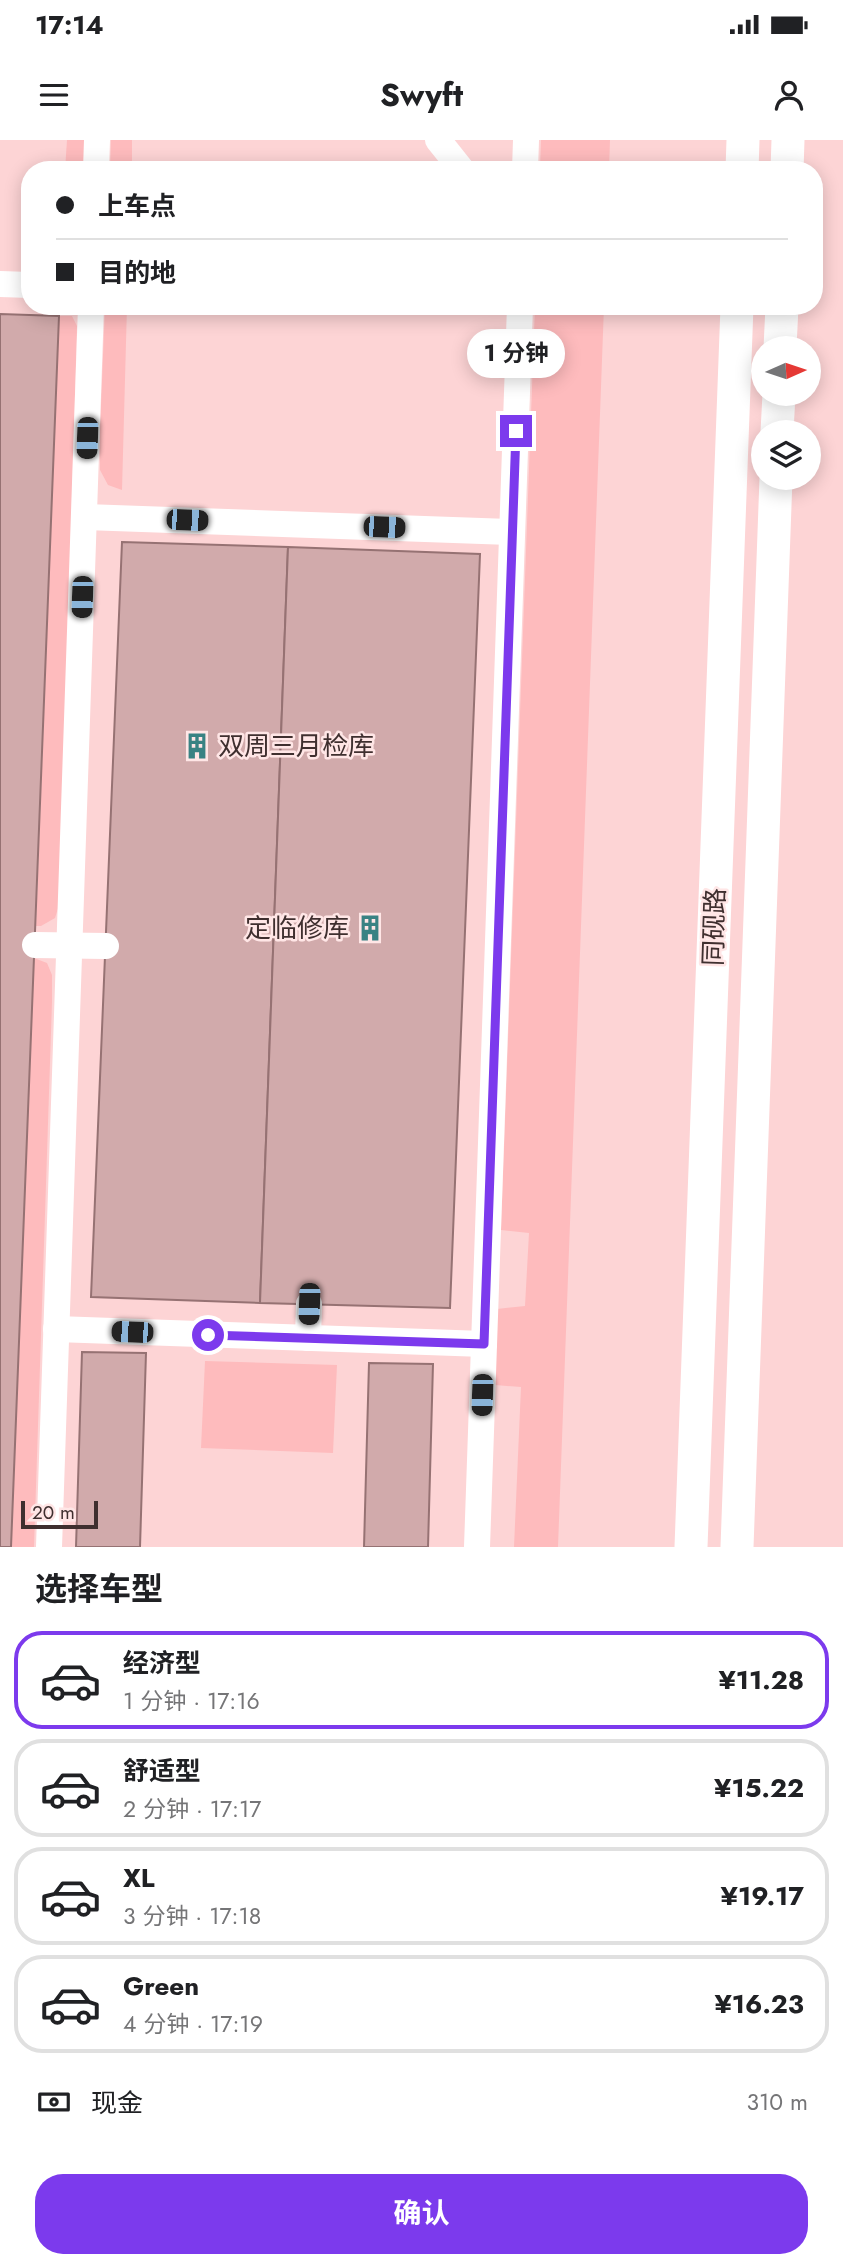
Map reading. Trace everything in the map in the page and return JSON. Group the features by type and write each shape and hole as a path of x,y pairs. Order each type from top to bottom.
{"main road":[{"path":"742,161 743,140"},
{"path":"787,161 788,140"},
{"name":"同砚路","path":"691,1547 737,315"},
{"path":"781,336 782,315"},
{"name":"同砚路","path":"737,1547 776,490"}],"lane":[{"path":"96,161 97,140"},
{"path":"439,140 454,161"},
{"path":"525,161 526,140"},
{"path":"0,284 21,285"},
{"path":"49,1547 92,315"},
{"path":"477,1547 520,315"},
{"path":"85,517 512,532"},
{"path":"35,945 106,946"},
{"path":"308,1338 309,1304"},
{"path":"56,1329 484,1344"}],"shaded area":[{"path":"67,140 85,140 85,161 66,161"},
{"path":"111,140 132,140 132,161 110,161"},
{"path":"541,140 610,140 609,161 540,161"},
{"path":"105,315 127,315 122,490 108,485 100,470"},
{"path":"535,315 604,315 558,1547 514,1547 521,1387 495,1385 497,1309 525,1306 529,1233 501,1230"},
{"path":"59,316 72,316 77,326 60,902 55,918 36,926"},
{"path":"34,958 47,963 52,975 52,1002 34,1547 11,1547"},
{"path":"205,1361 337,1365 333,1453 201,1448"}],"building":[{"path":"0,314 59,316 11,1547 0,1547"},
{"name":"双周三月检库","path":"122,542 288,547 260,1303 91,1297"},
{"name":"定临修库","path":"288,547 480,554 450,1308 260,1303"},
{"path":"82,1352 146,1353 140,1547 76,1547"},
{"path":"369,1363 433,1364 428,1547 364,1547"}],"place":[{"name":"双周三月检库","path":"197,746"},
{"name":"定临修库","path":"370,928"}],"route":[{"path":"208,1335 484,1344 516,431"}]}
